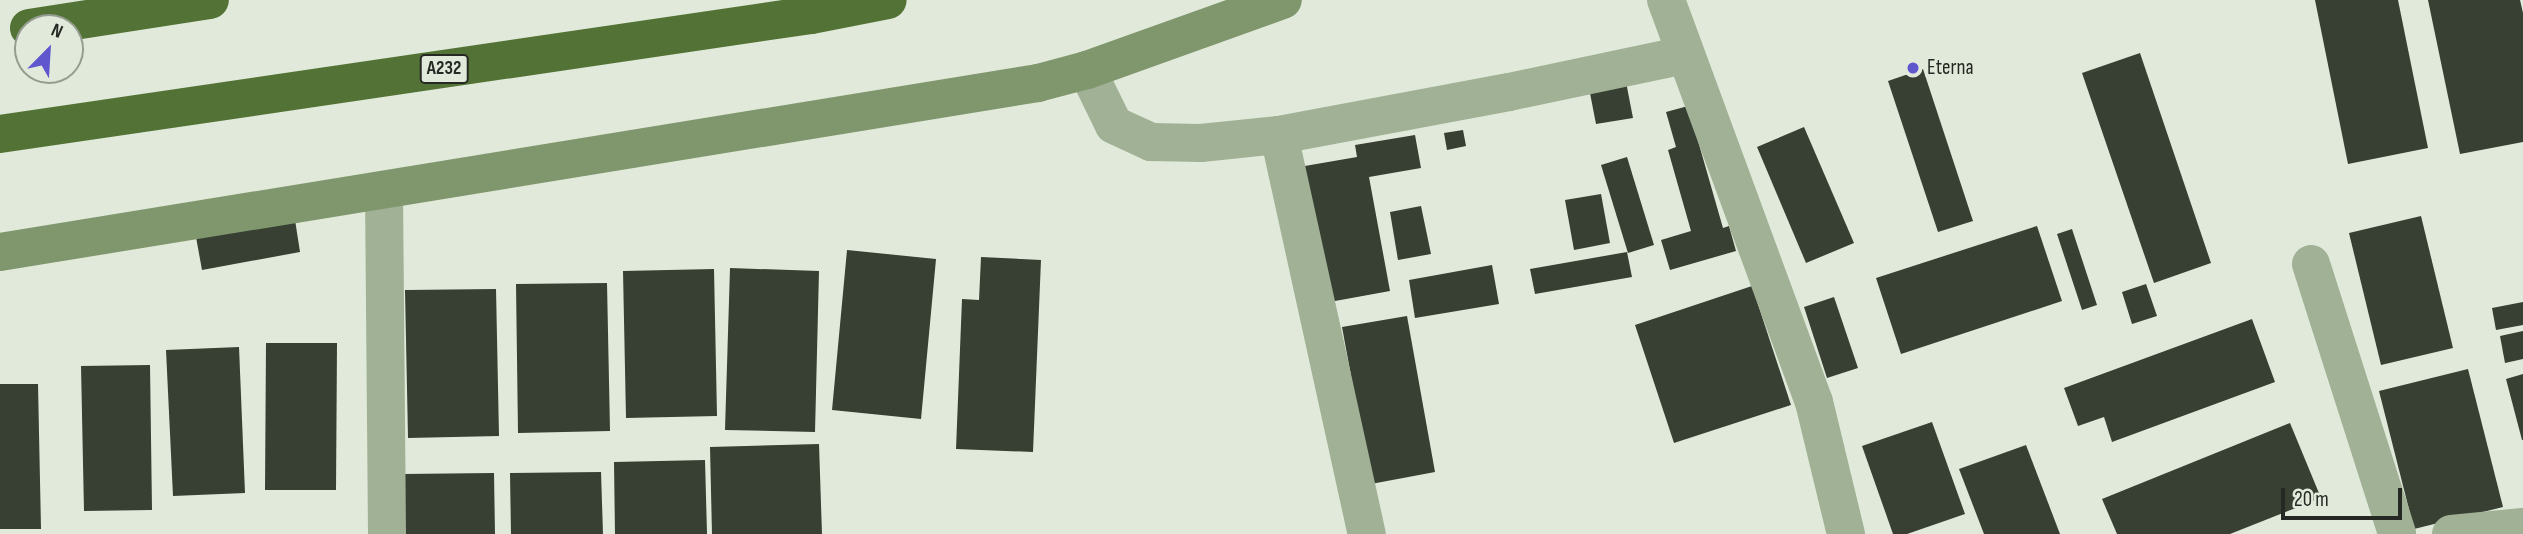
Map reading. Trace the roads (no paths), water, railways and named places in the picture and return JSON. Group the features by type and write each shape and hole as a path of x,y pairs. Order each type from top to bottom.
{"highway":[{"path":"84,19 210,0"},
{"name":"A232","path":"0,134 811,15 888,0"}],"main road":[{"path":"0,252 1038,83 1087,71 1283,0"}],"street":[{"path":"1666,0 1684,55 1814,402 1846,534"},
{"path":"1087,71 1114,125 1151,142 1202,143 1279,135 1509,92 1684,55"},
{"path":"1279,135 1367,534"},
{"path":"384,191 387,534"},
{"path":"2311,264 2397,534"},
{"path":"2451,534 2523,527"}],"place":[{"name":"Eterna","path":"1913,68"}]}
